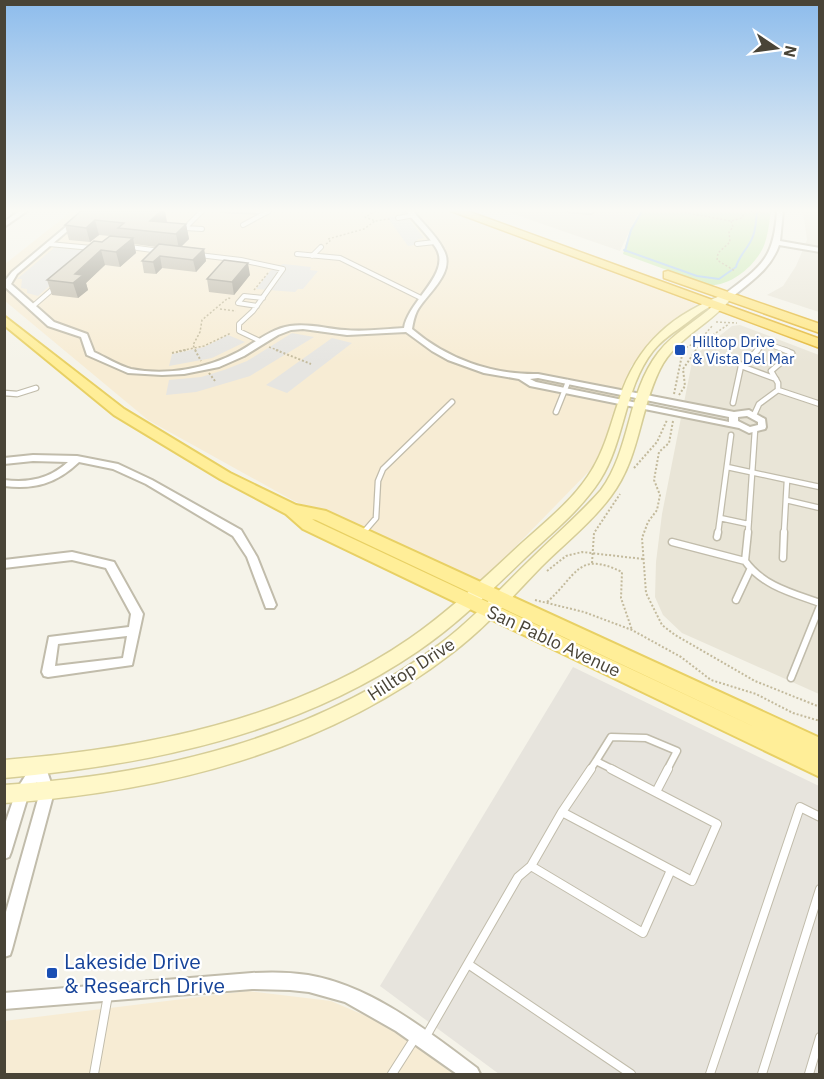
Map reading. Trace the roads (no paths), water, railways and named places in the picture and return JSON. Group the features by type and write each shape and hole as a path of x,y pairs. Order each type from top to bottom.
{"highway":[{"path":"600,261 718,302 819,329"},
{"path":"612,261 819,344"}],"main road":[{"name":"Hilltop Drive","path":"4,769 116,757 182,745 277,715 387,662 425,637 476,595 591,483 610,450 626,399 642,361 655,342 718,302"},
{"name":"Hilltop Drive","path":"13,794 92,787 178,770 274,740 361,702 400,680 448,647 497,605 596,504 615,481 625,461 653,371 664,353 718,302"},
{"name":"San Pablo Avenue","path":"4,309 31,333 36,343"},
{"name":"San Pablo Avenue","path":"4,319 119,412 225,476 292,510 309,525 476,595"},
{"name":"San Pablo Avenue","path":"292,510 320,514 362,534 476,595 819,768"},
{"name":"San Pablo Avenue","path":"497,605 819,748"}],"street":[{"path":"28,261 14,273 8,284 51,324 84,336 90,353 128,370 162,374 206,368 229,360 275,333 303,327 347,333 408,330 432,350 476,366 523,378 532,384 564,391 626,399"},
{"path":"408,330 408,322 442,268 443,261"},
{"name":"Hilltop Drive","path":"718,302 768,261"},
{"path":"523,378 538,376 568,381 626,399 755,430 764,424 754,415 743,413 734,416 673,409"},
{"path":"734,416 737,426"},
{"path":"4,461 33,458 77,459 115,466 149,482 237,533 252,557 270,606"},
{"path":"4,483 37,485 61,474 77,459"},
{"path":"4,564 72,556 110,565 137,614 134,632 128,662 48,672 53,640 134,632"},
{"path":"4,949 47,792 39,766"},
{"path":"4,852 13,794 39,766"},
{"path":"4,1001 254,981 299,982 327,988 377,1009 471,1074"}],"lane":[{"path":"247,261 283,269 238,328 243,334 260,341"},
{"path":"347,261 421,298"},
{"path":"32,308 57,285"},
{"path":"257,306 238,303 244,296 263,298"},
{"path":"733,403 741,366 765,343 792,353 771,371 776,379 778,390"},
{"path":"741,366 776,379"},
{"path":"556,412 568,381"},
{"path":"4,393 17,394 36,388"},
{"path":"778,390 819,404"},
{"path":"754,415 759,404 778,390"},
{"path":"362,534 376,518 378,481 382,469 452,402"},
{"path":"755,430 745,561 750,570 759,578 819,604 791,678"},
{"path":"717,537 731,435"},
{"path":"726,467 819,487"},
{"path":"783,558 787,480"},
{"path":"786,500 819,508"},
{"path":"720,518 748,524"},
{"path":"672,542 745,561"},
{"path":"736,600 750,570"},
{"path":"392,1074 420,1037 468,964 518,877 531,866 610,737 646,738 677,751 656,792"},
{"path":"562,812 692,881 717,824 596,761"},
{"path":"710,1074 800,807 819,817"},
{"path":"531,866 643,933 671,870"},
{"path":"762,1074 819,890"},
{"path":"468,964 631,1074"},
{"path":"94,1074 108,993"},
{"path":"809,1074 819,1037"}],"waterway":[{"path":"656,261 697,276 719,279 736,267 738,261"}],"place":[{"name":"Hilltop Drive & Vista Del Mar","path":"680,350"},
{"name":"Lakeside Drive & Research Drive","path":"52,973"}]}
